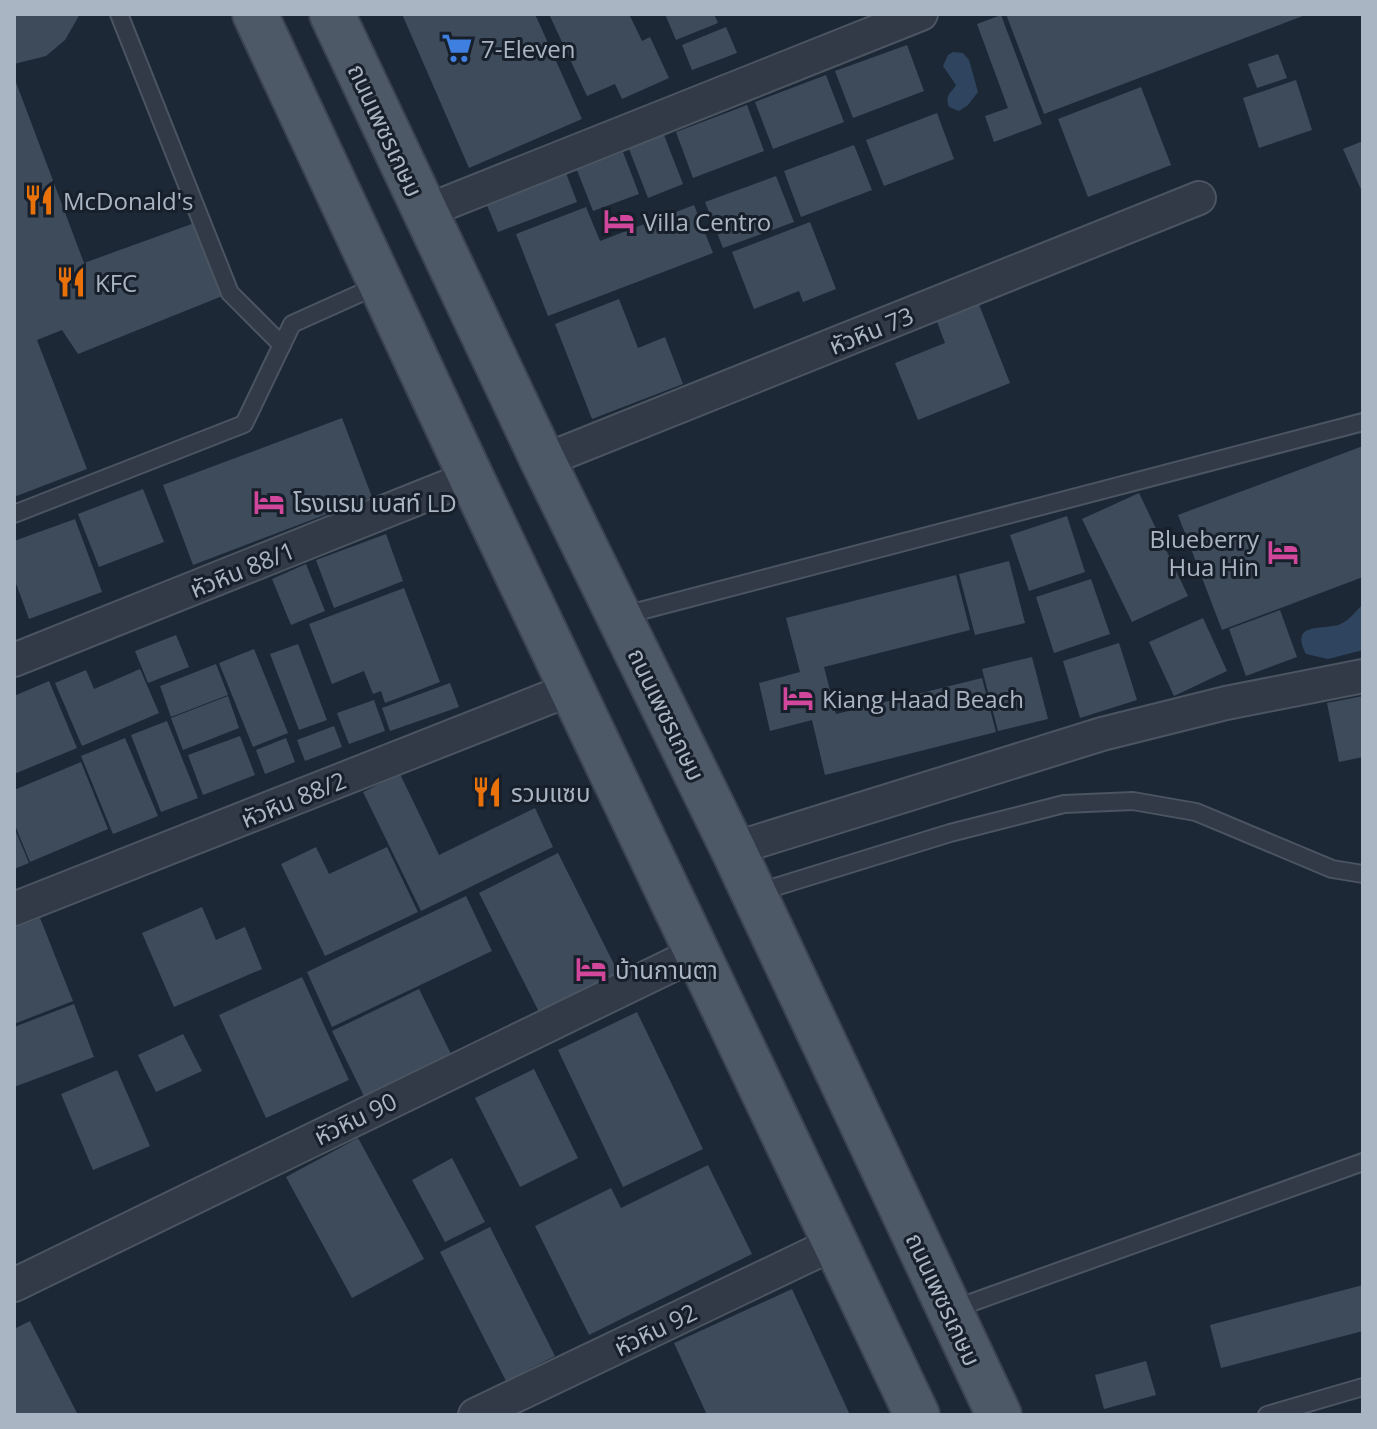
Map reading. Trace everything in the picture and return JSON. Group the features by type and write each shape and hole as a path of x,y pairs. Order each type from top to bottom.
{"main road":[{"path":"255,14 571,689 917,1415"},
{"name":"ถนนเพชรเกษม","path":"332,14 543,461 754,893 999,1415"}],"street":[{"path":"424,212 921,14"},
{"name":"หัวหิน 73","path":"543,461 1199,198"},
{"name":"หัวหิน 88/1","path":"14,660 471,477"},
{"path":"733,849 1102,734 1226,703 1363,676"},
{"name":"หัวหิน 88/2","path":"14,909 571,689"},
{"name":"หัวหิน 90","path":"14,1285 697,953"},
{"name":"หัวหิน 92","path":"475,1415 835,1243"}],"lane":[{"path":"119,14 230,293 282,345"},
{"path":"14,514 244,424 292,324 382,284"},
{"path":"619,616 1363,422"},
{"path":"754,893 950,833 1064,804 1133,801 1196,812 1332,869 1363,874"},
{"path":"949,1310 1363,1162"},
{"path":"1267,1415 1363,1387"}],"water":[{"path":"953,52 963,53 969,60 978,92 959,111 949,107 948,97 956,85 943,66"},
{"path":"1363,604 1363,650 1328,659 1306,654 1302,644 1305,632 1342,624"}],"building":[{"path":"14,14 80,14 65,40 46,56 14,64"},
{"path":"402,14 535,14 582,119 469,168"},
{"path":"549,14 629,14 642,41 650,37 669,78 622,99 615,84 587,96"},
{"path":"665,14 714,14 718,23 676,40"},
{"path":"1006,14 1308,14 1044,114"},
{"path":"1001,15 1042,124 994,142 985,116 1008,108 977,24"},
{"path":"726,27 737,53 692,70 682,45"},
{"path":"907,45 924,91 853,118 835,71"},
{"path":"1278,54 1287,78 1257,88 1248,64"},
{"path":"826,75 844,122 773,149 755,102"},
{"path":"14,77 84,263 200,221 230,293 78,354 62,330 37,340 87,469 14,497"},
{"path":"1296,80 1312,130 1259,148 1243,98"},
{"path":"1141,87 1171,165 1088,197 1058,119"},
{"path":"747,105 764,151 693,178 676,132"},
{"path":"937,113 954,159 884,186 866,140"},
{"path":"664,135 683,184 648,198 629,149"},
{"path":"1363,141 1363,194 1343,149"},
{"path":"854,145 872,190 801,217 784,171"},
{"path":"623,152 639,194 593,211 577,170"},
{"path":"566,173 577,202 498,232 486,203"},
{"path":"776,176 794,222 723,248 705,202"},
{"path":"694,205 713,253 548,316 516,234 586,207 600,241"},
{"path":"810,222 836,289 803,302 799,291 754,309 732,252"},
{"path":"619,299 638,348 665,337 683,384 592,419 555,324"},
{"path":"978,302 1010,383 918,420 895,363 945,343 936,319"},
{"path":"342,418 372,497 193,565 163,485"},
{"path":"1363,446 1363,577 1222,630 1178,515"},
{"path":"143,489 164,542 99,567 78,514"},
{"path":"1139,493 1188,596 1132,622 1082,519"},
{"path":"1067,516 1085,572 1029,591 1010,535"},
{"path":"75,519 102,592 29,619 14,578 14,541"},
{"path":"386,534 403,581 334,608 316,560"},
{"path":"1009,561 1025,623 975,635 959,574"},
{"path":"306,564 325,611 291,625 272,579"},
{"path":"956,575 970,630 824,667 836,714 982,678 996,732 825,775 812,720 770,731 759,683 800,672 786,618"},
{"path":"1091,579 1110,634 1054,653 1036,597"},
{"path":"404,588 440,682 385,703 381,691 373,694 364,671 332,684 309,624"},
{"path":"1280,610 1297,657 1246,676 1229,629"},
{"path":"1203,618 1227,671 1174,696 1149,642"},
{"path":"176,635 189,667 148,683 135,651"},
{"path":"1119,643 1137,700 1080,718 1063,661"},
{"path":"298,644 327,720 299,730 270,654"},
{"path":"254,649 288,733 253,747 219,663"},
{"path":"1032,657 1048,719 998,731 982,669"},
{"path":"216,664 228,695 171,717 160,686"},
{"path":"140,669 159,713 82,746 55,683 86,670 94,689"},
{"path":"49,681 77,748 14,774 14,696"},
{"path":"450,683 459,707 390,731 382,708"},
{"path":"228,696 239,728 183,750 171,718"},
{"path":"1363,696 1363,757 1339,762 1327,703"},
{"path":"374,700 385,731 349,744 337,713"},
{"path":"167,721 198,798 161,812 131,735"},
{"path":"334,726 342,747 305,761 297,740"},
{"path":"240,736 255,775 203,795 188,755"},
{"path":"125,738 158,816 113,834 81,756"},
{"path":"286,738 295,762 265,774 256,750"},
{"path":"81,762 108,829 30,862 14,823 14,790"},
{"path":"400,774 439,855 535,808 553,847 421,911 363,792"},
{"path":"14,827 29,863 14,869"},
{"path":"316,847 329,874 387,847 418,912 325,956 281,864"},
{"path":"558,853 621,978 542,1018 479,893"},
{"path":"466,896 492,951 332,1027 307,972"},
{"path":"202,907 216,940 245,927 262,969 174,1007 142,933"},
{"path":"40,918 73,1001 14,1024 14,928"},
{"path":"302,977 349,1080 266,1118 219,1015"},
{"path":"419,989 451,1054 364,1096 332,1031"},
{"path":"74,1004 94,1057 14,1087 14,1027"},
{"path":"637,1012 703,1149 623,1187 558,1050"},
{"path":"183,1034 202,1071 156,1092 138,1055"},
{"path":"534,1069 578,1158 520,1187 475,1098"},
{"path":"117,1070 150,1146 93,1170 61,1094"},
{"path":"358,1138 424,1259 352,1298 286,1177"},
{"path":"452,1158 485,1222 445,1242 412,1180"},
{"path":"708,1165 752,1254 589,1335 535,1226 611,1188 621,1208"},
{"path":"490,1227 555,1356 506,1381 440,1252"},
{"path":"1363,1285 1363,1331 1221,1368 1210,1325"},
{"path":"792,1289 850,1415 707,1415 674,1343"},
{"path":"30,1321 78,1415 14,1415 14,1329"},
{"path":"1146,1361 1156,1395 1104,1409 1095,1375"}],"place":[{"name":"7-Eleven","path":"457,48"},
{"name":"McDonald's","path":"39,200"},
{"name":"Villa Centro","path":"619,221"},
{"name":"KFC","path":"71,282"},
{"name":"โรงแรม เบสท์ LD","path":"269,502"},
{"name":"Blueberry Hua Hin","path":"1283,552"},
{"name":"Kiang Haad Beach","path":"798,698"},
{"name":"รวมแซบ","path":"487,792"},
{"name":"บ้านกานตา","path":"591,969"}]}
